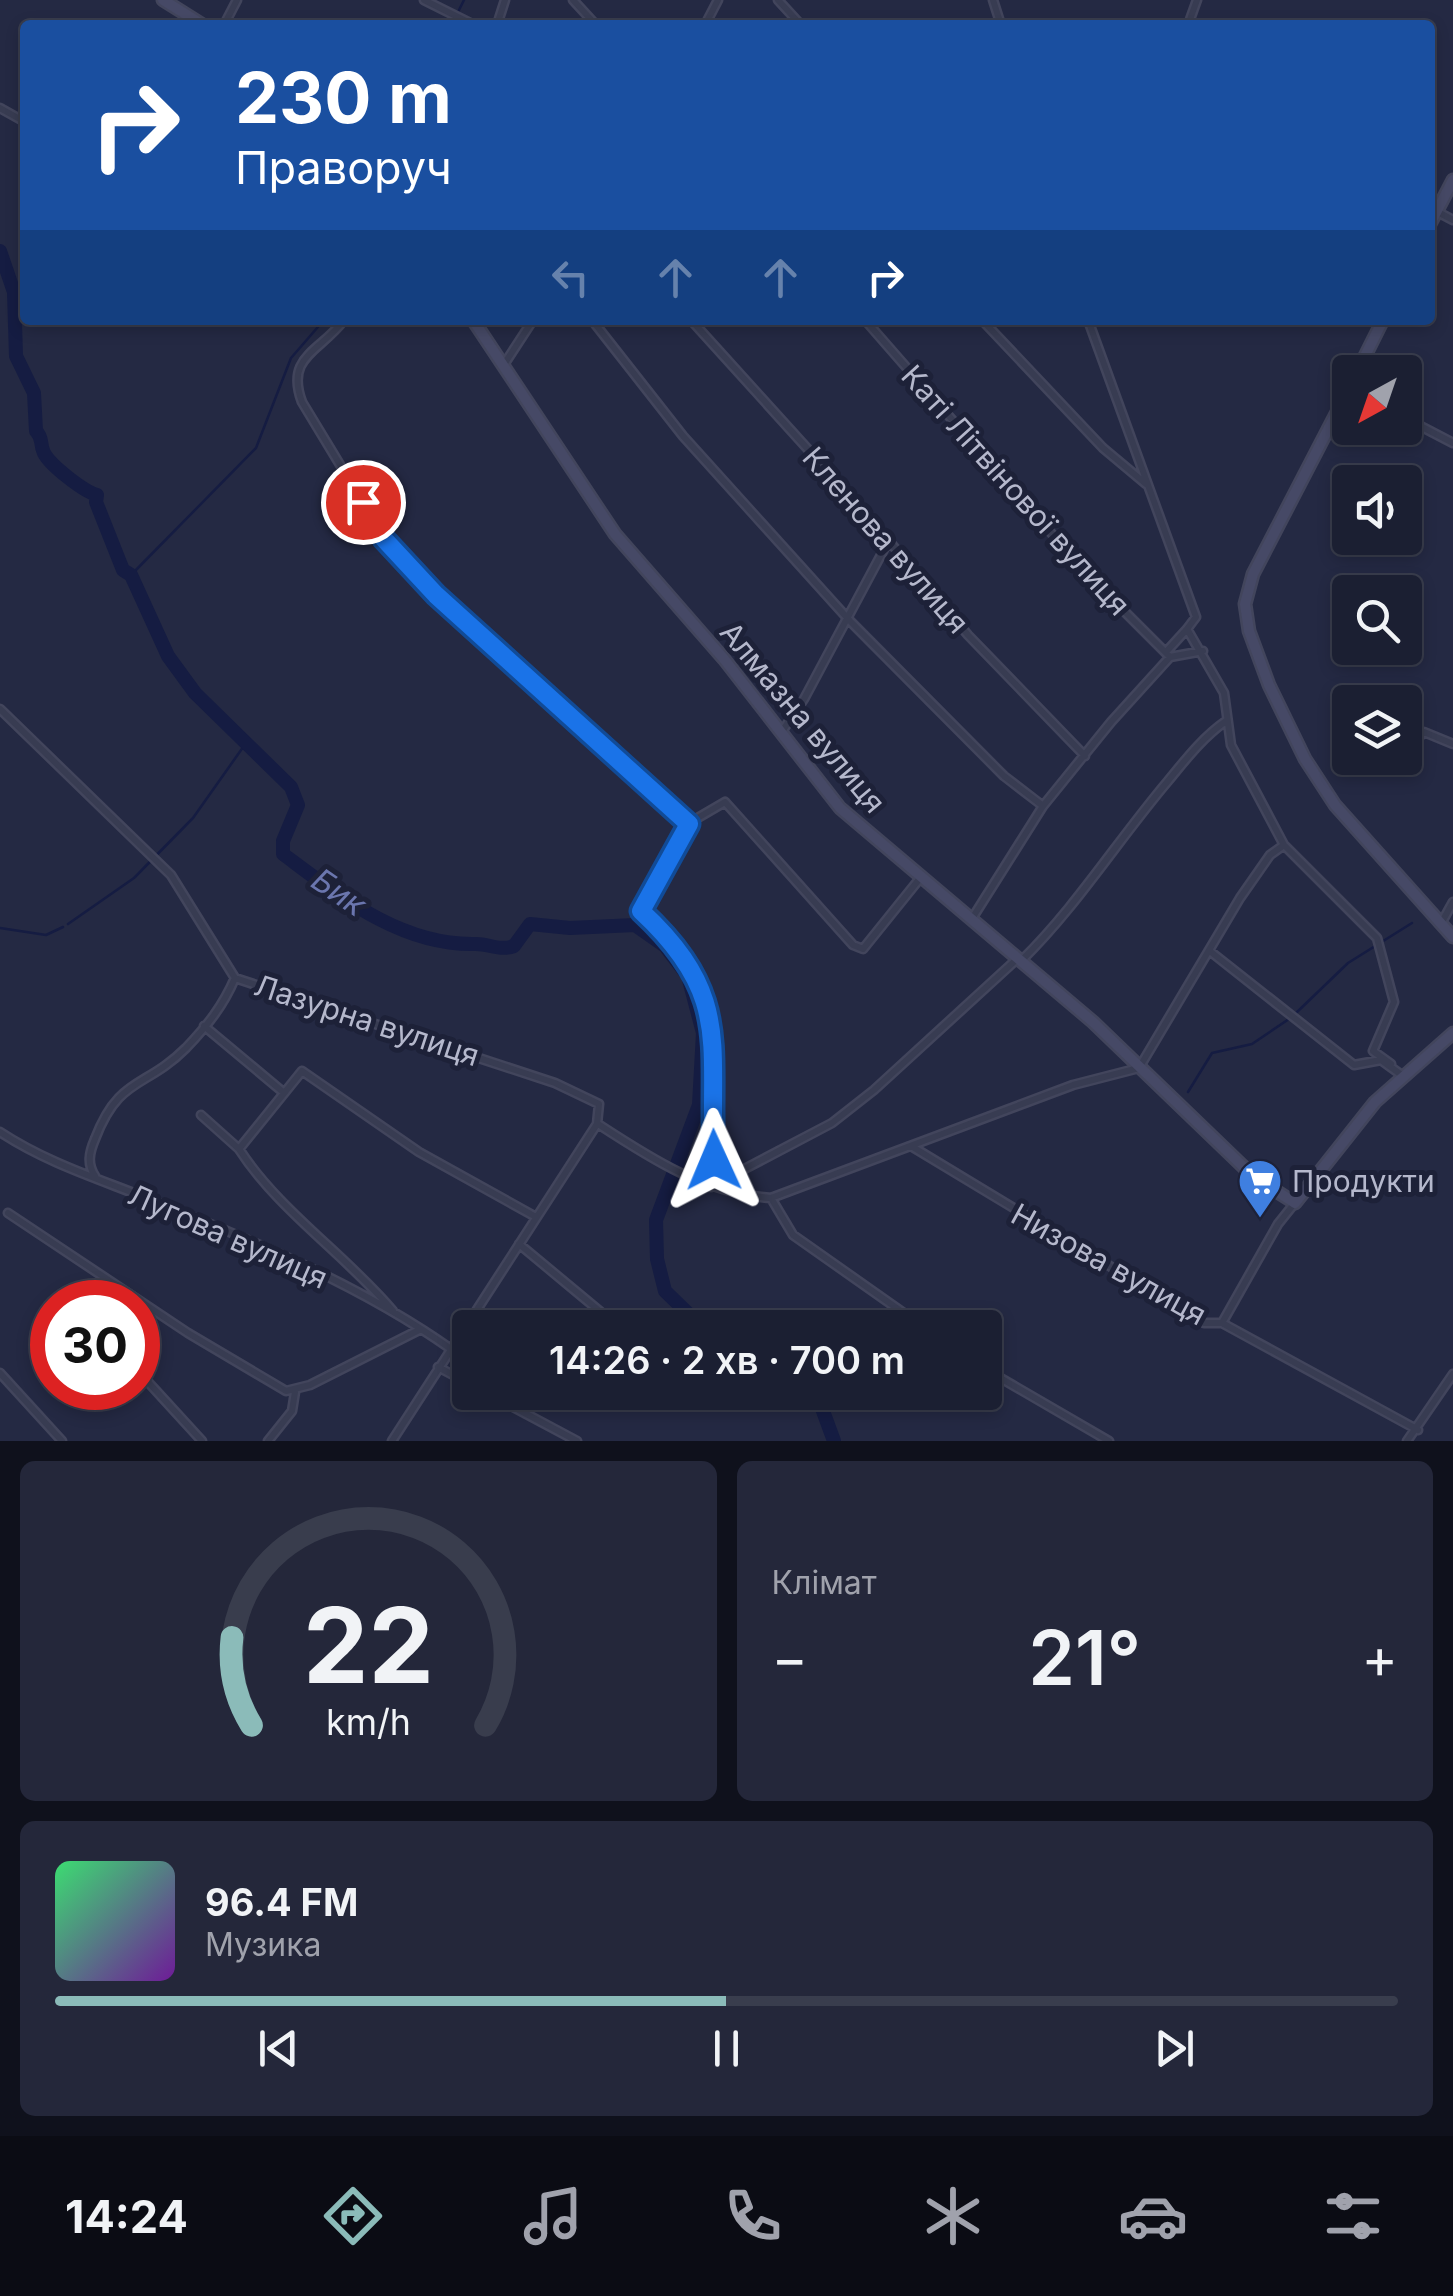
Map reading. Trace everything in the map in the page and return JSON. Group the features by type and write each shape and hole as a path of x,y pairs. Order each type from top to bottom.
{"main road":[{"path":"163,0 195,20"},
{"path":"1435,207 1453,180"},
{"name":"Алмазна вулиця","path":"476,325 614,534 724,659 840,808 1020,959 1254,1177 1295,1203"},
{"path":"1366,355 1380,325"},
{"path":"1332,423 1253,574 1245,604 1250,631 1298,744 1335,805 1443,920 1453,937"},
{"path":"1295,1203 1374,1102 1453,1033"}],"street":[{"path":"424,0 462,20"},
{"path":"573,0 591,20"},
{"path":"778,0 796,20"},
{"path":"339,325 300,365 294,381 302,402 384,539 436,595 689,824"},
{"path":"502,368 529,325"},
{"path":"596,325 736,498 893,667 1004,776 1042,806"},
{"name":"Кленова вулиця","path":"695,325 980,648 1085,756"},
{"name":"Каті Літвінової вулиця","path":"868,325 1088,574 1168,655"},
{"path":"987,325 1102,448 1146,484"},
{"path":"972,917 1042,806 1196,617 1090,325"},
{"path":"1422,427 1453,443"},
{"path":"781,733 804,699 888,540"},
{"path":"1186,629 1224,692 1232,745 1284,846 1377,938 1394,1002 1373,1051 1403,1076"},
{"path":"1168,655 1203,652"},
{"name":"Лазурна вулиця","path":"0,710 171,875 234,978 591,1097 600,1104 598,1124"},
{"path":"711,1186 832,1123 1048,934 1128,826 1208,733 1226,721"},
{"path":"1422,734 1453,744"},
{"path":"711,1186 713,1044 702,984 673,940 641,911 689,824 725,802 845,939 863,949 922,876"},
{"path":"392,1441 598,1124 686,1177 771,1198 1073,1085 1139,1068 1240,898 1270,855 1284,846"},
{"path":"1443,920 1453,902"},
{"path":"1211,952 1354,1066 1381,1060 1391,1064"},
{"path":"96,1178 89,1157 109,1105 124,1088 183,1050 219,1012 234,978"},
{"path":"204,1026 283,1092"},
{"path":"239,1149 302,1071 419,1152 536,1217"},
{"path":"201,1115 362,1273 393,1312"},
{"name":"Лугова вулиця","path":"0,1132 29,1153 168,1206 393,1312 451,1348"},
{"name":"Низова вулиця","path":"910,1146 1204,1323 1222,1323 1418,1430"},
{"path":"771,1198 793,1235 899,1310"},
{"path":"1222,1323 1278,1224 1295,1203"},
{"path":"8,1212 276,1388 295,1392 422,1328"},
{"path":"520,1244 599,1310"},
{"path":"438,1368 452,1375"},
{"path":"0,1372 62,1441"},
{"path":"1407,1441 1453,1374"},
{"path":"1002,1379 1109,1441"},
{"path":"268,1441 292,1410 295,1392"},
{"path":"160,1396 202,1441"},
{"path":"519,1410 577,1441"}],"waterway":[{"path":"458,12 464,0"},
{"name":"Бик","path":"0,251 14,292 16,356 34,393 36,431 44,453 68,477 97,495 96,502 123,570 131,575 168,656 195,693 291,787 298,805 283,841 283,854 373,916 422,937 504,948 514,946 530,924 570,928 635,925 665,946 688,976 703,1033 699,1105 656,1220 657,1259 665,1291 685,1310"},
{"path":"131,575 256,448 291,358 320,325"},
{"path":"68,924 134,878 193,818 246,743"},
{"path":"1296,1013 1348,963 1412,923"},
{"path":"0,928 46,935 63,927"},
{"path":"1188,1092 1212,1053 1252,1044 1289,1019"},
{"name":"Бик","path":"823,1410 834,1441"}],"place":[{"name":"Продукти","path":"1260,1219"}],"route":[{"path":"363,502 384,539 436,595 639,774 689,824 641,911 673,940 702,984 713,1044 714,1160"}]}
